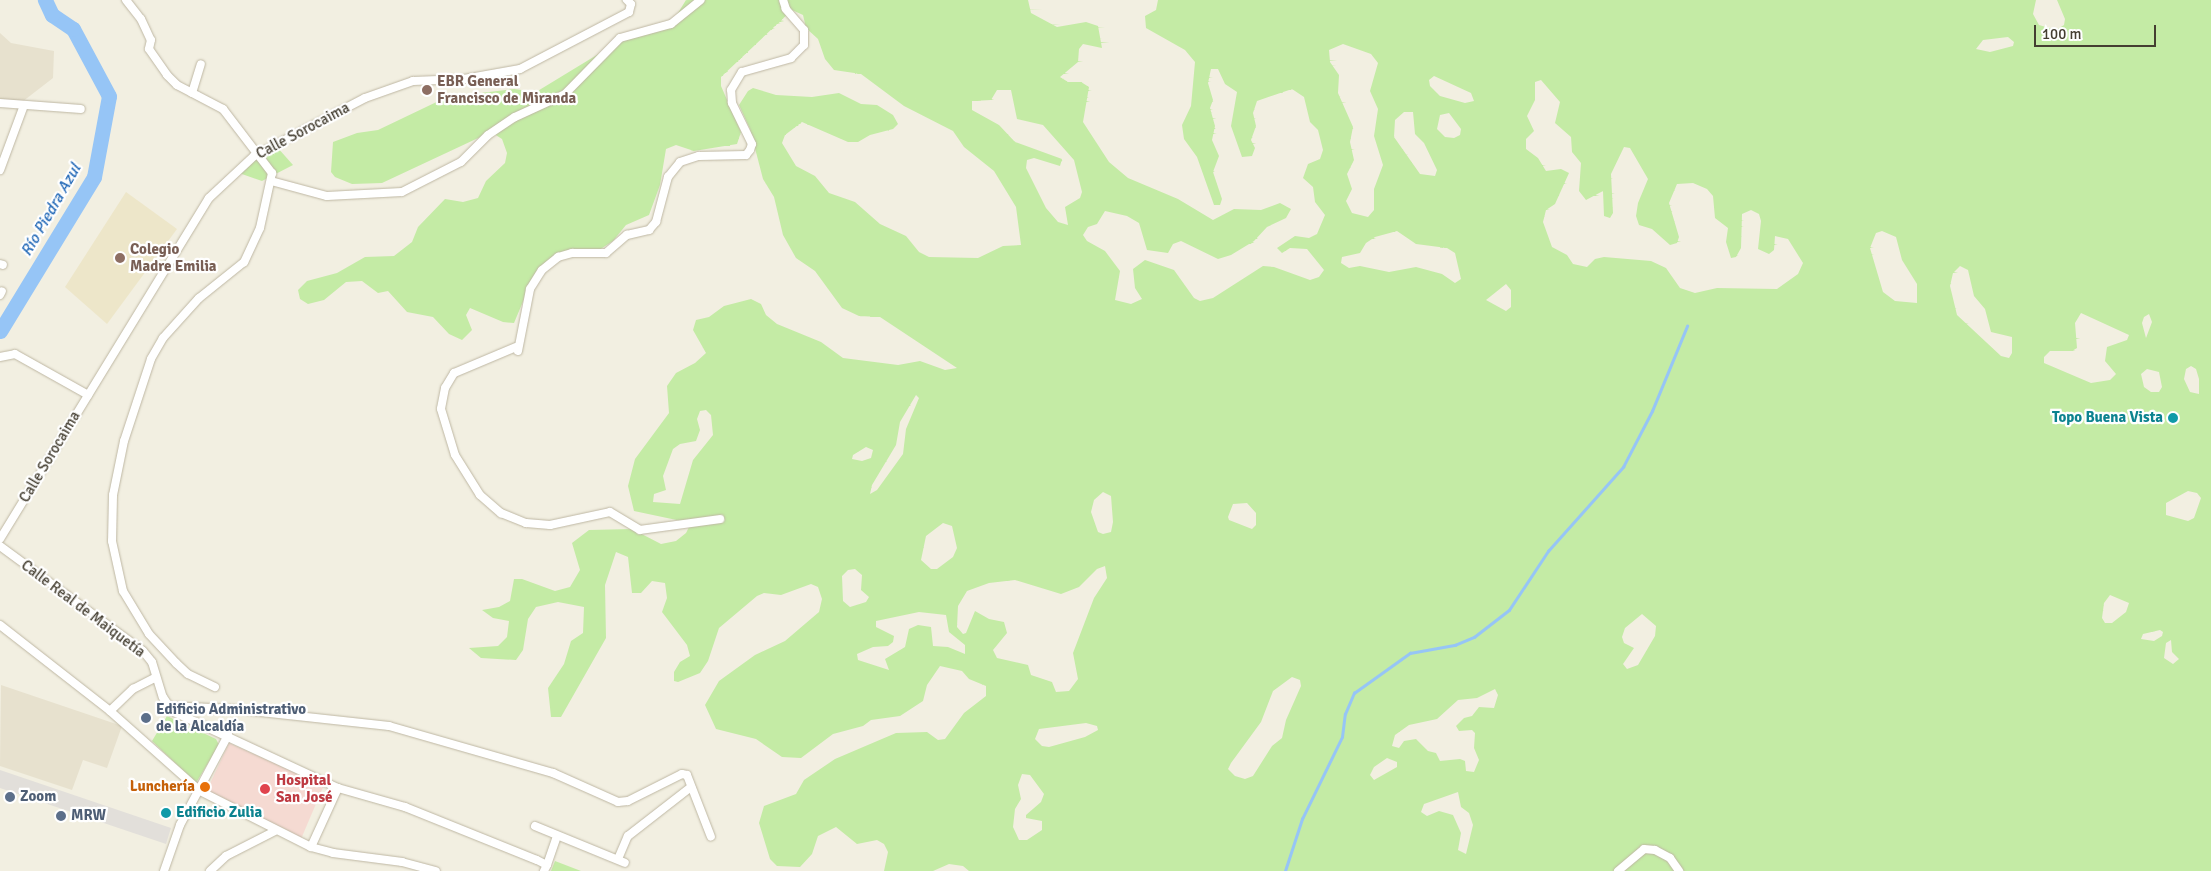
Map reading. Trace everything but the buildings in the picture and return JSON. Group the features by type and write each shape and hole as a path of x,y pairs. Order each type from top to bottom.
{"street":[{"path":"126,0 141,19 150,40 149,49 159,65 177,84 223,109 272,173 260,228 244,262 182,316 163,338 151,359 124,441 113,494 112,541 123,592 149,634 176,663 188,674 215,687"},
{"name":"Calle Sorocaima","path":"0,539 209,198 258,154 365,98 413,81 464,79 520,69 629,12 630,4 627,0"},
{"path":"271,181 327,196 402,192 461,162 488,135 515,117 565,94 620,38 671,24 701,0"},
{"path":"720,519 640,530 610,512 550,525 526,523 501,513 480,495 455,455 442,409 445,388 454,373 517,349 522,339 522,320 530,290 542,270 558,257 572,253 606,253 627,235 649,230 656,222 668,177 680,162 699,156 746,155 752,144 732,103 731,90 742,72 791,58 804,44 804,30 786,9 783,0"},
{"path":"192,93 201,64"},
{"path":"0,103 81,109"},
{"path":"0,170 24,105"},
{"path":"0,357 15,354 88,395"},
{"name":"Calle Real de Maiquetía","path":"0,546 143,651 152,662 155,678 167,706"},
{"path":"0,625 110,712 200,791 311,847 332,854 402,862 436,871"},
{"path":"110,712 133,689 155,678"},
{"path":"167,706 172,711 228,735 338,788 406,807 546,868 557,836"},
{"path":"167,706 389,726 553,774 618,802 639,797 682,774 687,775 711,837"},
{"path":"164,871 180,824 200,791 228,735"},
{"path":"535,826 622,861 628,836 691,787"},
{"path":"311,847 338,788"},
{"path":"210,871 226,856 276,831"},
{"path":"1618,871 1644,849 1655,850 1670,858 1679,871"}],"shaded area":[{"path":"0,33 11,43 54,51 53,78 22,102 0,101"},
{"name":"Colegio Madre Emilia","path":"126,192 177,229 107,324 65,287"},
{"path":"1,685 122,726 107,768 83,760 72,790 0,766"},
{"name":"Hospital San José","path":"229,743 324,785 301,839 206,792"},
{"path":"0,770 171,828 166,844 0,788"}],"green space":[{"path":"686,0 1028,0 1031,13 1057,27 1086,22 1098,26 1102,48 1083,44 1079,49 1078,62 1060,77 1068,82 1081,82 1089,87 1083,122 1109,162 1128,178 1178,199 1213,220 1234,209 1261,210 1280,203 1291,209 1286,218 1267,227 1254,241 1231,255 1218,259 1181,241 1173,244 1168,253 1147,250 1139,223 1127,216 1105,211 1097,224 1088,227 1083,235 1087,241 1105,251 1120,271 1115,300 1131,304 1142,299 1135,288 1133,269 1145,260 1174,270 1194,298 1200,301 1213,298 1263,266 1274,267 1310,280 1319,277 1324,270 1307,249 1290,248 1282,253 1277,248 1295,236 1309,238 1317,234 1325,215 1315,202 1313,187 1303,178 1308,164 1320,159 1323,150 1318,130 1310,122 1304,97 1292,89 1257,101 1253,113 1256,126 1251,140 1255,148 1252,156 1242,157 1231,126 1237,92 1225,84 1218,69 1211,69 1208,83 1213,100 1210,108 1215,126 1212,140 1219,156 1213,172 1222,199 1220,205 1214,205 1197,157 1184,139 1182,125 1191,106 1195,62 1185,50 1146,28 1145,16 1156,10 1158,0 2036,0 2033,14 2039,25 2056,30 2064,25 2065,19 2057,0 2211,0 2211,871 969,871 963,866 949,864 933,871 884,871 888,852 884,844 877,840 857,844 836,827 818,836 812,854 800,867 777,866 770,859 759,823 764,806 796,794 804,780 835,759 896,733 927,732 938,740 945,739 964,713 986,696 986,686 969,679 962,671 940,666 927,685 923,701 900,716 871,720 863,726 833,734 801,758 782,757 756,739 716,729 705,705 719,681 755,655 785,641 819,612 822,599 818,587 811,584 781,595 764,593 757,596 719,628 708,661 700,673 678,682 674,681 674,672 680,662 690,656 687,645 662,612 667,598 665,583 652,581 641,593 632,593 628,557 616,552 605,585 606,638 561,717 551,717 548,688 564,664 571,641 583,633 584,607 558,602 536,607 528,619 523,650 516,660 481,658 469,648 498,646 507,637 509,621 493,618 482,610 499,607 510,601 514,579 522,579 555,591 570,587 580,570 572,543 589,530 632,529 661,544 676,541 686,533 689,527 686,522 634,511 628,486 635,459 669,413 667,386 676,373 695,363 706,353 693,330 696,320 709,317 724,306 751,299 761,304 766,315 777,324 821,342 843,358 898,365 920,361 945,370 957,368 880,317 859,316 842,308 815,271 796,258 783,235 774,197 763,179 750,129 739,105 748,91 753,88 776,95 812,97 839,93 861,104 877,105 893,115 898,124 893,129 870,135 858,142 848,142 802,122 785,135 782,143 796,166 815,176 829,193 855,202 880,224 906,236 919,252 929,257 978,258 1003,246 1021,245 1016,207 994,171 964,147 953,131 904,106 861,74 834,70 825,59 818,39 806,28 803,15 792,10 721,77 721,86 741,132 737,144 694,151 676,145 666,149 660,185 649,215 626,225 613,241 599,250 555,258 532,280 514,323 503,322 470,308 466,315 472,330 462,340 449,334 433,317 407,312 388,291 378,293 362,281 346,282 324,300 308,304 300,299 298,290 307,281 337,273 365,257 394,256 412,242 418,227 445,199 463,202 478,198 486,181 505,163 507,153 502,139 491,132 382,183 352,184 335,177 331,172 333,142 357,133 378,130 447,97 514,89 536,92 628,36 673,21","holes":["2008,37 2014,42 2013,46 1990,52 1976,49 1983,40","1343,44 1371,54 1378,63 1370,91 1378,109 1374,136 1383,165 1374,189 1374,210 1368,217 1352,213 1346,201 1352,189 1347,174 1354,160 1350,142 1353,127 1338,93 1339,75 1330,62 1329,50","1434,76 1471,93 1474,101 1465,103 1440,96 1430,86 1429,80","1541,80 1560,102 1555,123 1571,137 1572,152 1581,163 1579,191 1586,200 1603,191 1604,216 1610,218 1613,213 1611,174 1624,147 1630,148 1648,179 1638,203 1636,216 1639,225 1652,229 1670,245 1677,243 1679,237 1669,203 1677,184 1693,183 1707,189 1713,196 1715,218 1728,228 1726,242 1731,258 1736,257 1741,248 1742,214 1751,210 1759,214 1761,221 1758,249 1769,254 1774,250 1775,236 1788,239 1803,263 1798,274 1777,289 1717,288 1695,293 1680,288 1666,268 1651,261 1604,257 1595,259 1587,267 1573,264 1567,255 1552,247 1543,222 1546,210 1555,204 1569,173 1561,169 1546,171 1538,158 1526,149 1526,139 1534,131 1527,116 1535,100 1535,82","997,90 1011,90 1017,119 1043,125 1074,160 1082,192 1080,198 1065,207 1068,225 1058,222 1046,208 1026,168 1027,160 1034,158 1060,166 1062,159 1015,142 999,125 972,110 972,101 991,100","1404,112 1413,112 1415,134 1424,143 1437,170 1435,176 1420,174 1394,137 1395,120","1449,113 1461,129 1460,135 1454,138 1445,137 1437,129 1440,115","1397,231 1416,244 1447,248 1455,253 1461,279 1455,283 1442,274 1416,267 1389,272 1360,266 1349,268 1341,263 1342,257 1360,253 1366,243 1375,237","1882,231 1896,237 1902,260 1917,284 1917,303 1895,301 1883,292 1870,248 1876,233","1960,266 1968,270 1974,296 1985,309 1991,332 2012,337 2012,353 2009,358 2001,356 1957,315 1950,286 1953,273","1506,284 1511,290 1511,307 1506,311 1486,300","2081,313 2129,335 2127,340 2107,347 2105,361 2116,374 2110,380 2091,383 2044,363 2044,357 2050,351 2072,351 2077,348 2075,323","2149,314 2152,322 2146,338 2142,323 2144,317","2191,366 2196,369 2199,379 2199,394 2190,392 2184,379 2186,369","2147,369 2159,372 2162,387 2159,392 2151,392 2144,387 2141,374","916,395 919,398 906,429 903,454 877,490 870,494 872,485 896,445 900,422","706,410 711,415 713,435 693,460 680,504 653,502 654,494 666,490 663,476 673,449 680,444 696,441 700,430 697,419 700,411","866,447 873,450 871,458 862,461 852,459 853,455","2188,491 2197,493 2201,498 2194,518 2188,521 2166,515 2166,503","1103,492 1111,496 1113,522 1111,532 1103,534 1098,532 1091,512 1094,500","1247,503 1256,513 1256,525 1252,529 1229,520 1228,517 1233,504","943,523 952,526 957,548 953,557 937,569 931,569 921,560 926,536","1105,566 1107,578 1094,598 1073,653 1078,679 1069,691 1056,692 1052,682 1031,675 1028,665 997,658 993,650 1007,633 1004,622 989,619 975,611 966,633 963,634 957,627 958,606 967,591 989,583 1015,580 1061,594 1079,587 1097,569","855,569 862,575 861,590 869,597 866,602 850,607 843,601 842,576 848,570","2110,595 2129,603 2126,612 2112,623 2105,623 2102,618 2104,603","919,612 946,615 949,632 965,645 965,654 948,647 933,646 931,627 918,625 909,629 905,647 885,659 889,670 858,660 857,654 873,647 888,646 893,642 894,636 876,627 876,621","1642,614 1656,626 1655,636 1638,665 1627,669 1623,664 1634,648 1624,643 1622,637 1625,628","2160,630 2163,632 2162,636 2154,641 2141,639 2143,634","2171,640 2172,652 2179,659 2173,664 2164,658 2166,643","1292,677 1300,680 1301,686 1286,720 1282,738 1272,746 1253,776 1245,779 1235,776 1228,769 1261,722 1273,691","1495,689 1498,695 1494,708 1479,707 1472,716 1464,718 1456,726 1459,731 1472,730 1475,733 1474,748 1479,760 1474,772 1466,771 1465,761 1460,759 1440,761 1436,753 1428,751 1416,739 1404,741 1399,748 1392,746 1395,735 1409,725 1437,719 1458,700 1477,698","1086,723 1097,726 1098,730 1085,737 1049,747 1042,746 1035,739 1039,729","1387,758 1397,762 1397,767 1374,780 1370,775 1374,767","1022,774 1030,775 1044,794 1041,802 1026,815 1026,818 1042,821 1042,830 1027,840 1019,840 1013,827 1015,809 1021,799 1018,785","1458,792 1461,807 1469,813 1473,825 1466,854 1458,850 1461,833 1453,815 1439,811 1427,816 1421,812 1424,804"]},
{"path":"277,147 293,165 262,181 239,173 255,159"},
{"path":"167,716 216,739 219,745 196,783 152,741"},
{"path":"555,861 581,871 551,871"}],"waterway":[{"name":"Río Piedra Azul","path":"0,331 94,177 109,96 73,29 52,15 45,0"},
{"path":"1285,871 1302,819 1342,737 1345,714 1354,693 1410,653 1455,645 1474,637 1509,610 1548,551 1623,467 1652,411 1687,326"}],"place":[{"name":"EBR General Francisco de Miranda","path":"427,90"},
{"name":"Colegio Madre Emilia","path":"120,258"},
{"name":"Topo Buena Vista","path":"2173,418"},
{"name":"Edificio Administrativo de la Alcaldía","path":"146,718"},
{"name":"Lunchería","path":"205,787"},
{"name":"Hospital San José","path":"265,789"},
{"name":"Zoom","path":"10,797"},
{"name":"Edificio Zulia","path":"166,813"},
{"name":"MRW","path":"61,816"}]}
